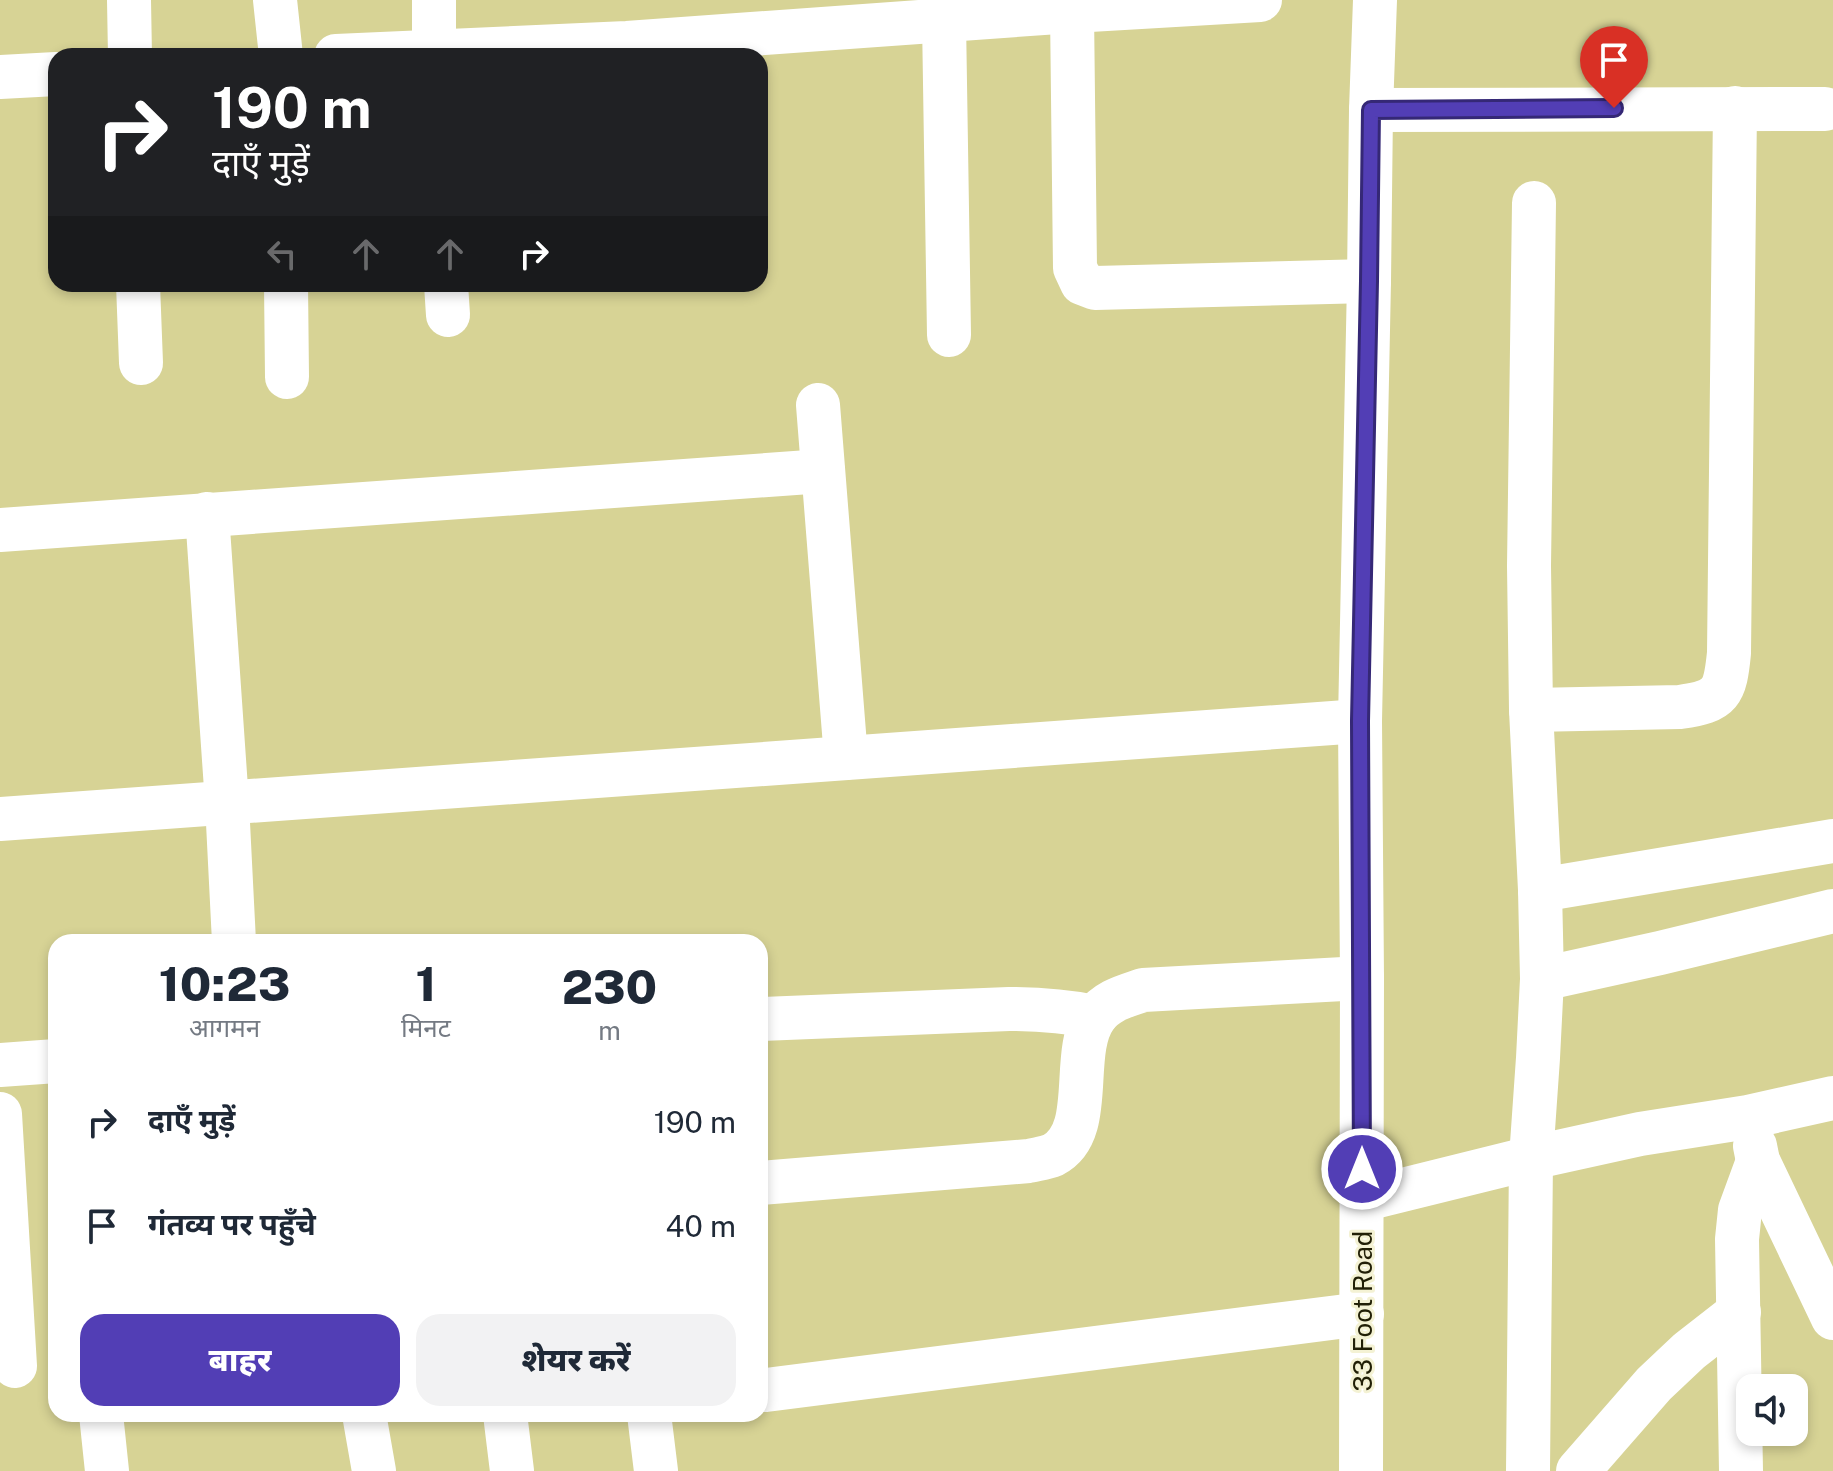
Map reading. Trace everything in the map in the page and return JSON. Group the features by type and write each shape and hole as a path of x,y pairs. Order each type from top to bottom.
{"street":[{"path":"129,0 130,48"},
{"path":"275,0 280,48"},
{"path":"434,0 434,48"},
{"path":"638,48 944,20 1260,0"},
{"name":"33 Foot Road","path":"1361,1471 1360,721 1375,0"},
{"path":"1072,11 1075,268 1082,283 1095,288 1369,281"},
{"path":"944,20 949,335"},
{"path":"0,77 48,74"},
{"path":"1531,710 1701,704 1717,695 1726,681 1729,653 1735,108"},
{"path":"1371,110 1825,109"},
{"path":"1528,1471 1531,1158 1542,979 1531,710 1529,551 1534,203"},
{"path":"138,292 141,363"},
{"path":"286,292 287,377"},
{"path":"818,405 846,758"},
{"path":"0,530 823,471"},
{"path":"207,514 234,934"},
{"path":"0,819 1360,721"},
{"path":"1540,890 1833,841"},
{"path":"1542,979 1833,911"},
{"path":"768,1182 1029,1161 1051,1156 1066,1146 1076,1126 1085,1042 1095,1017 1113,1000 1143,990 1362,978"},
{"path":"768,1019 1009,1009 1046,1009 1095,1017"},
{"path":"0,1065 48,1062"},
{"path":"1362,1200 1640,1134 1748,1117 1833,1098"},
{"path":"0,1114 3,1222 15,1366"},
{"path":"1748,1117 1758,1161 1833,1318"},
{"path":"1741,1471 1737,1239 1740,1210 1758,1161"},
{"path":"1578,1471 1654,1384 1689,1351 1739,1312"},
{"path":"768,1390 1362,1314"},
{"path":"102,1422 107,1471"},
{"path":"365,1422 374,1471"},
{"path":"506,1422 512,1471"},
{"path":"650,1422 656,1471"}],"route":[{"path":"1362,1169 1360,721 1371,110 1614,108"}]}
